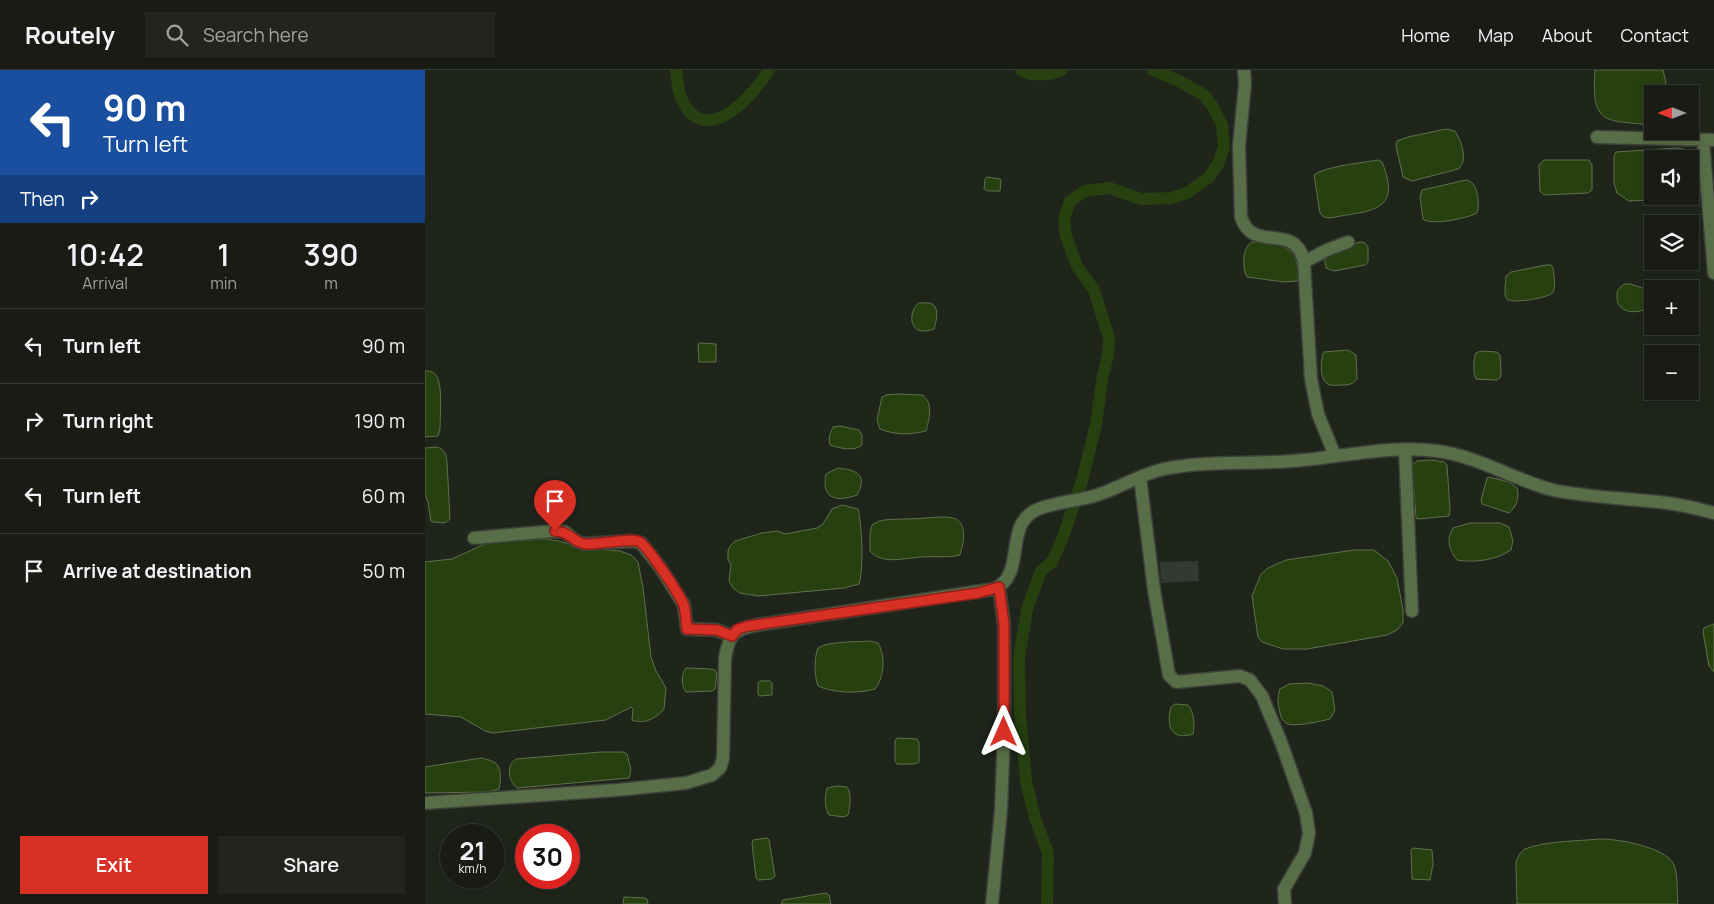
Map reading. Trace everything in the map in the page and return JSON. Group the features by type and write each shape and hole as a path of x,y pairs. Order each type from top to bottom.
{"street":[{"path":"1244,70 1245,84 1239,146 1241,217 1244,226 1250,232 1261,236 1288,240 1296,244 1302,252 1311,379 1318,414 1335,456"},
{"path":"1597,137 1708,140 1714,273"},
{"path":"1304,262 1348,242"},
{"path":"1405,450 1412,611"},
{"path":"425,803 617,790 686,783 712,775 720,768 723,759 725,658 732,636 738,629 978,593 999,587 1010,573 1021,524 1032,512 1053,505 1090,497 1159,470 1173,467 1287,462 1405,450 1445,452 1541,486 1565,492 1586,496 1668,503 1714,513"},
{"path":"1140,477 1154,590 1169,675 1176,682 1240,676 1251,680 1261,696 1281,742 1306,813 1309,833 1305,853 1284,889 1285,904"},
{"path":"474,538 555,531 565,532 576,541 584,544 641,542 660,566 684,605 687,629 717,630 732,636"},
{"path":"992,904 1001,810 1004,732 1004,624 999,587"}],"shaded area":[{"path":"1595,70 1663,70 1666,83 1666,85 1644,85 1644,124 1623,122 1604,117 1599,111 1594,88"},
{"path":"1446,129 1455,131 1460,140 1463,151 1461,166 1458,169 1412,181 1403,177 1396,146 1397,141"},
{"path":"1677,148 1688,150 1646,150"},
{"path":"1644,150 1644,200 1629,201 1617,193 1614,183 1614,156 1616,152"},
{"path":"1378,160 1382,162 1387,179 1388,192 1385,200 1379,206 1358,213 1330,218 1324,217 1320,213 1314,175 1335,167"},
{"path":"1544,160 1589,160 1592,165 1592,190 1588,193 1544,195 1540,191 1539,165"},
{"path":"987,177 1000,179 1000,191 984,189"},
{"path":"1466,180 1470,181 1476,189 1478,199 1477,213 1458,219 1434,222 1423,219 1420,197 1422,190"},
{"path":"1252,242 1274,244 1287,248 1292,252 1297,265 1297,281 1284,282 1247,277 1244,268 1244,258 1246,248"},
{"path":"1361,242 1365,243 1368,247 1368,262 1365,265 1334,271 1326,268 1324,255 1332,249"},
{"path":"1551,265 1553,268 1555,284 1553,292 1531,300 1516,301 1507,299 1505,292 1506,276 1511,272"},
{"path":"1625,284 1630,284 1644,288 1644,310 1630,312 1621,307 1617,296 1620,288"},
{"path":"919,303 932,304 936,309 937,316 934,329 925,331 914,327 912,322 913,311"},
{"path":"698,344 716,344 716,362 699,362"},
{"path":"1348,350 1356,355 1357,379 1347,385 1330,385 1326,383 1321,370 1324,352"},
{"path":"1481,351 1497,352 1500,355 1500,378 1496,380 1476,379 1474,359 1476,353"},
{"path":"425,371 435,374 440,386 440,429 438,436 425,437"},
{"path":"897,394 922,395 926,398 930,412 926,431 903,434 880,429 877,420 882,397"},
{"path":"840,426 859,430 862,435 862,445 851,449 830,445 829,438 833,427"},
{"path":"437,447 445,453 447,462 450,519 445,523 431,521 425,495 425,448"},
{"path":"1432,460 1444,462 1447,465 1449,516 1419,519 1416,518 1412,465 1417,461"},
{"path":"838,468 851,470 859,475 861,483 857,495 837,498 828,494 825,483 826,474"},
{"path":"1487,478 1509,482 1517,488 1517,502 1509,513 1482,504 1481,500"},
{"path":"842,505 858,509 862,547 862,568 859,584 844,588 758,596 740,593 733,588 729,581 731,564 728,560 728,551 735,541 762,533 777,531 785,534 817,528 823,524 832,509"},
{"path":"950,517 960,522 964,536 960,555 895,560 875,556 870,551 872,525 879,521"},
{"path":"1470,523 1500,523 1509,527 1513,541 1511,550 1485,560 1457,560 1449,544 1451,532 1453,528"},
{"path":"545,539 582,548 620,551 631,555 638,562 651,657 656,671 666,688 664,709 654,718 641,722 632,720 633,709 631,707 606,720 493,733 485,731 461,717 425,714 425,562 452,559 487,543"},
{"path":"1354,550 1374,550 1388,561 1397,578 1403,610 1403,623 1397,630 1387,635 1307,649 1283,649 1262,642 1258,637 1252,596 1261,574 1268,568 1286,560"},
{"path":"1714,624 1714,672 1709,666 1703,632 1704,628"},
{"path":"870,641 878,643 883,660 882,673 875,689 861,692 846,692 818,686 815,667 818,648 836,643"},
{"path":"686,668 715,670 717,675 715,689 712,691 686,692 682,680"},
{"path":"760,681 770,681 772,683 772,695 759,696 758,683"},
{"path":"1308,683 1323,686 1332,692 1335,710 1330,719 1301,724 1286,723 1282,719 1279,707 1280,689 1289,684"},
{"path":"1175,704 1188,705 1192,711 1193,734 1180,735 1175,734 1172,730 1169,720 1171,707"},
{"path":"897,738 917,739 919,743 919,762 914,764 897,764 895,761 895,741"},
{"path":"623,752 627,754 631,770 629,778 517,788 510,777 511,765 516,759"},
{"path":"481,758 497,764 500,770 499,789 488,792 425,793 425,767"},
{"path":"847,787 850,793 848,815 844,817 829,815 826,809 825,798 827,788"},
{"path":"767,838 769,840 775,876 772,879 758,880 756,878 752,843 753,840"},
{"path":"1600,839 1641,845 1662,853 1674,865 1678,904 1517,904 1516,862 1523,850 1533,846 1552,843"},
{"path":"1413,848 1432,850 1433,864 1430,880 1412,879 1411,850"},
{"path":"826,893 829,895 831,904 781,904 783,900"},
{"path":"624,897 644,898 647,899 648,904 623,904"}],"building":[{"path":"1198,561 1199,581 1161,583 1160,562"}],"waterway":[{"path":"676,70 679,92 684,104 694,116 706,120 718,118 742,103 769,70"},
{"path":"1021,70 1031,74 1052,73 1062,70"},
{"path":"1047,904 1048,853 1035,818 1026,781 1020,714 1019,658 1027,609 1041,571 1052,562 1063,537 1082,481 1096,424 1108,355 1109,338 1094,290 1077,266 1066,236 1064,219 1070,201 1085,191 1109,188 1141,199 1171,198 1187,193 1209,177 1218,164 1224,147 1222,125 1213,107 1204,95 1181,82 1153,70"}],"route":[{"path":"555,531 565,532 576,541 584,544 641,542 660,566 684,605 687,629 717,630 732,636 738,629 748,626 978,593 999,587 1004,624 1004,732"}]}
